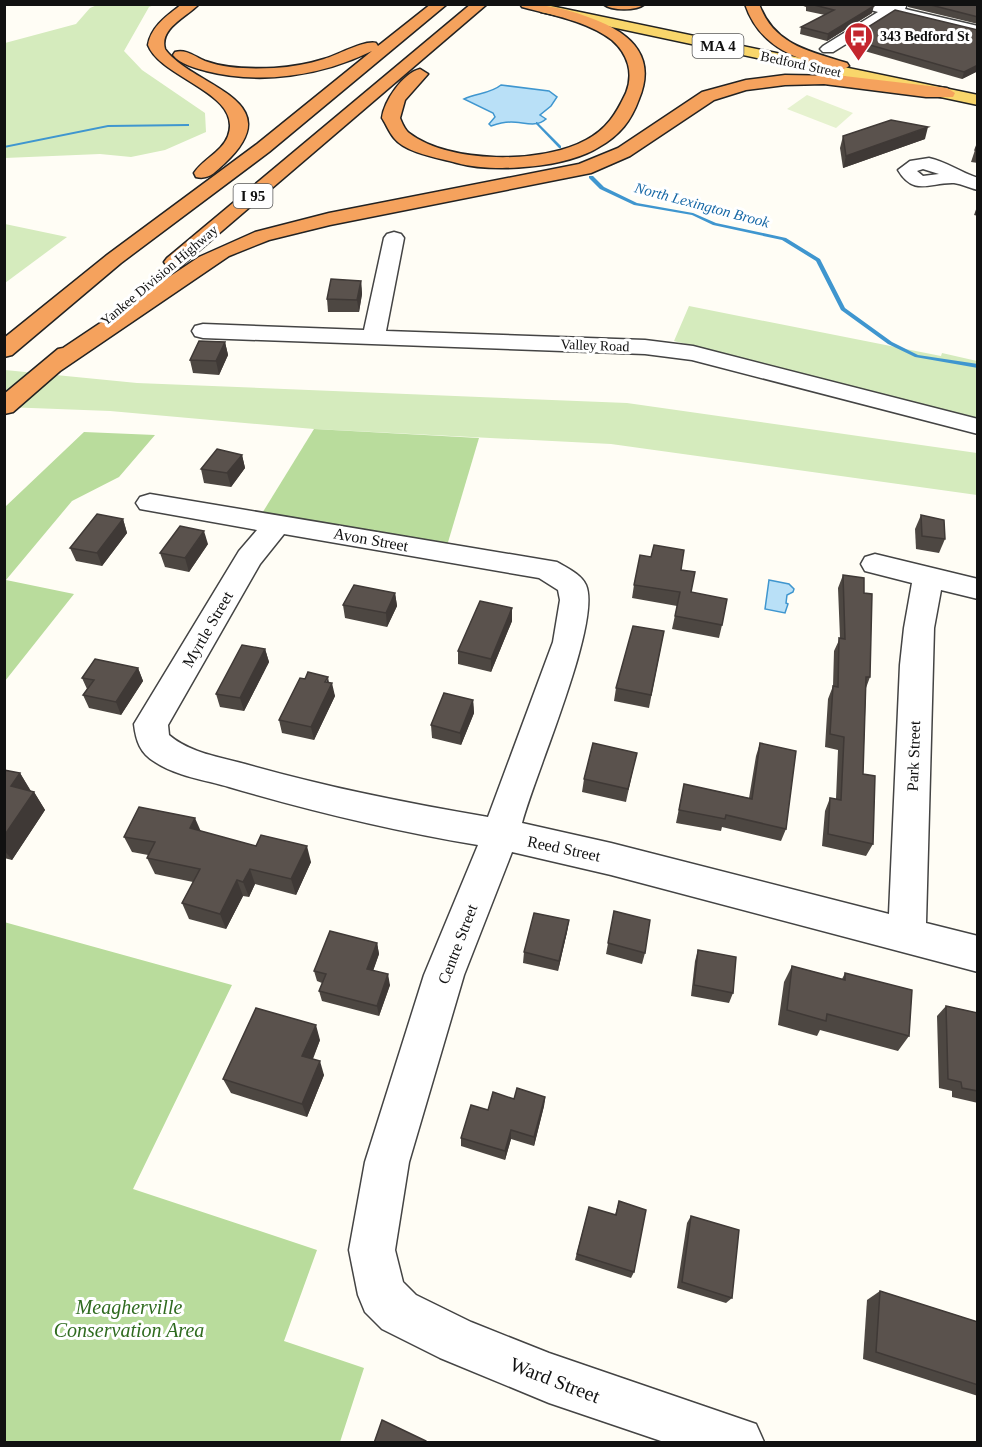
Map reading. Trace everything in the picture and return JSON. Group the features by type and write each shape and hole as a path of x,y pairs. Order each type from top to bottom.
{"highway":[{"path":"128,249 225,152 238,130 239,118 230,103 165,58 156,48 156,37 162,29 192,4"},
{"path":"210,4 176,33 173,39 174,46 185,58 199,64 236,71 273,72 324,65 354,55 416,24"},
{"name":"I 95","path":"4,350 128,249 263,148 440,4"},
{"name":"Yankee Division Highway","path":"4,407 480,4"},
{"path":"457,25 435,56 392,106 390,120 397,132 426,149 470,161 520,163 558,158 593,146 615,128 635,95 639,68 633,53 612,34 581,19 527,4"},
{"path":"610,4 638,4"},
{"path":"752,4 760,27 776,40 800,52 841,66"},
{"path":"50,368 206,261 244,242 329,219 584,169 624,152 708,96 721,91 763,81 812,78 865,83 928,93 941,92"}],"main road":[{"name":"Bedford Street","path":"527,4 878,81 978,100"},
{"name":"Bedford Street","path":"559,4 841,66 941,92"}],"street":[{"path":"864,4 978,31"},
{"path":"828,49 890,11 907,4"},
{"path":"950,177 978,184"},
{"path":"373,338 394,237"},
{"name":"Valley Road","path":"203,331 645,347 693,352 978,427"},
{"name":"Avon Street","path":"150,503 547,569 571,585 575,600"},
{"name":"Myrtle Street","path":"153,741 151,724 249,558 278,523"},
{"path":"875,564 978,589"},
{"name":"Park Street","path":"907,935 918,628 928,578"},
{"name":"Centre Street","path":"382,1295 372,1250 387,1162 444,975 501,834 512,794 568,642 575,600"},
{"name":"Reed Street","path":"153,741 167,753 189,762 276,787 406,818 501,834 611,859 978,954"},
{"name":"Ward Street","path":"382,1295 399,1312 492,1356 587,1393 738,1443"}],"green space":[{"path":"97,5 154,5 149,7 124,51 142,70 205,113 206,132 165,150 131,157 100,154 5,158 5,43 76,24 90,8"},
{"path":"807,95 853,113 836,128 787,109"},
{"path":"5,224 67,237 5,283"},
{"path":"689,306 941,356 942,353 977,361 977,418 674,341"},
{"path":"5,370 137,383 627,403 977,453 977,495 611,444 314,429 110,411 5,407"},
{"path":"314,429 479,438 446,549 261,515"},
{"path":"84,432 155,435 119,477 72,501 6,580 74,594 5,681 5,507"},
{"name":"Meagherville Conservation Area","path":"4,922 232,985 133,1189 317,1250 284,1341 364,1368 340,1442 5,1442"}],"water":[{"path":"501,85 549,91 557,97 551,106 540,115 546,119 542,122 534,124 508,122 491,126 489,124 495,117 493,113 464,99"},
{"path":"769,580 789,584 794,589 787,595 786,603 788,604 785,613 765,609"}],"building":[{"path":"810,4 869,4 874,6 828,34 801,27 834,10"},
{"path":"927,4 978,4 978,17"},
{"path":"895,10 978,30 978,65 964,72 849,39"},
{"path":"891,120 928,127 846,156 843,136"},
{"path":"331,279 361,281 357,300 327,299"},
{"path":"199,341 225,342 216,361 190,360"},
{"path":"217,449 242,455 227,473 201,469"},
{"path":"97,514 123,519 97,553 70,548"},
{"path":"921,515 944,520 945,539 922,536"},
{"path":"180,526 204,531 185,558 160,553"},
{"path":"654,545 684,550 681,570 695,572 691,592 727,599 722,625 675,616 680,592 634,585 640,555 651,557"},
{"path":"843,575 864,578 864,593 872,594 870,677 866,677 863,774 875,776 873,844 828,834 830,798 841,800 844,737 830,734 833,686 838,687 839,638 845,639"},
{"path":"354,585 395,593 386,613 343,605"},
{"path":"480,601 512,608 491,659 458,651"},
{"path":"633,626 664,631 651,695 616,688"},
{"path":"242,645 265,649 240,698 216,694"},
{"path":"95,659 138,668 116,702 83,695 94,680 82,678"},
{"path":"308,672 328,677 325,682 332,683 311,727 279,720 300,678 305,679"},
{"path":"444,693 473,700 460,733 431,725"},
{"path":"593,743 637,753 628,789 584,779"},
{"path":"760,743 796,751 786,829 726,815 725,819 679,810 684,784 752,799"},
{"path":"4,770 20,773 11,786 34,792 4,836"},
{"path":"139,807 195,818 190,828 256,846 261,835 307,846 291,879 250,869 243,882 237,880 220,914 182,903 200,869 147,858 155,842 124,837"},
{"path":"614,911 650,920 645,953 608,943"},
{"path":"534,913 569,920 559,961 524,952"},
{"path":"330,931 377,943 367,969 388,974 377,1006 319,991 326,974 314,971"},
{"path":"698,950 736,957 733,993 694,985"},
{"path":"792,966 845,980 845,973 912,990 909,1036 827,1014 826,1021 787,1010"},
{"path":"946,1006 978,1013 978,1091 962,1088 961,1082 948,1079"},
{"path":"256,1008 316,1025 302,1056 320,1061 302,1104 223,1079"},
{"path":"517,1088 545,1097 534,1137 511,1130 505,1151 461,1138 471,1105 488,1110 493,1092 514,1099"},
{"path":"619,1201 646,1210 634,1272 577,1254 589,1207 616,1215"},
{"path":"691,1216 739,1230 732,1298 682,1282"},
{"path":"880,1291 978,1322 978,1385 876,1352"},
{"path":"382,1420 426,1441 426,1443 374,1443"}],"waterway":[{"name":"North Lexington Brook","path":"537,123 560,147"},
{"name":"North Lexington Brook","path":"4,147 108,126 188,125"},
{"name":"North Lexington Brook","path":"591,177 602,188 636,204 693,214 715,224 784,239 818,260 843,309 890,343 917,356 978,366"}],"place":[{"name":"343 Bedford St","path":"859,62"}]}
